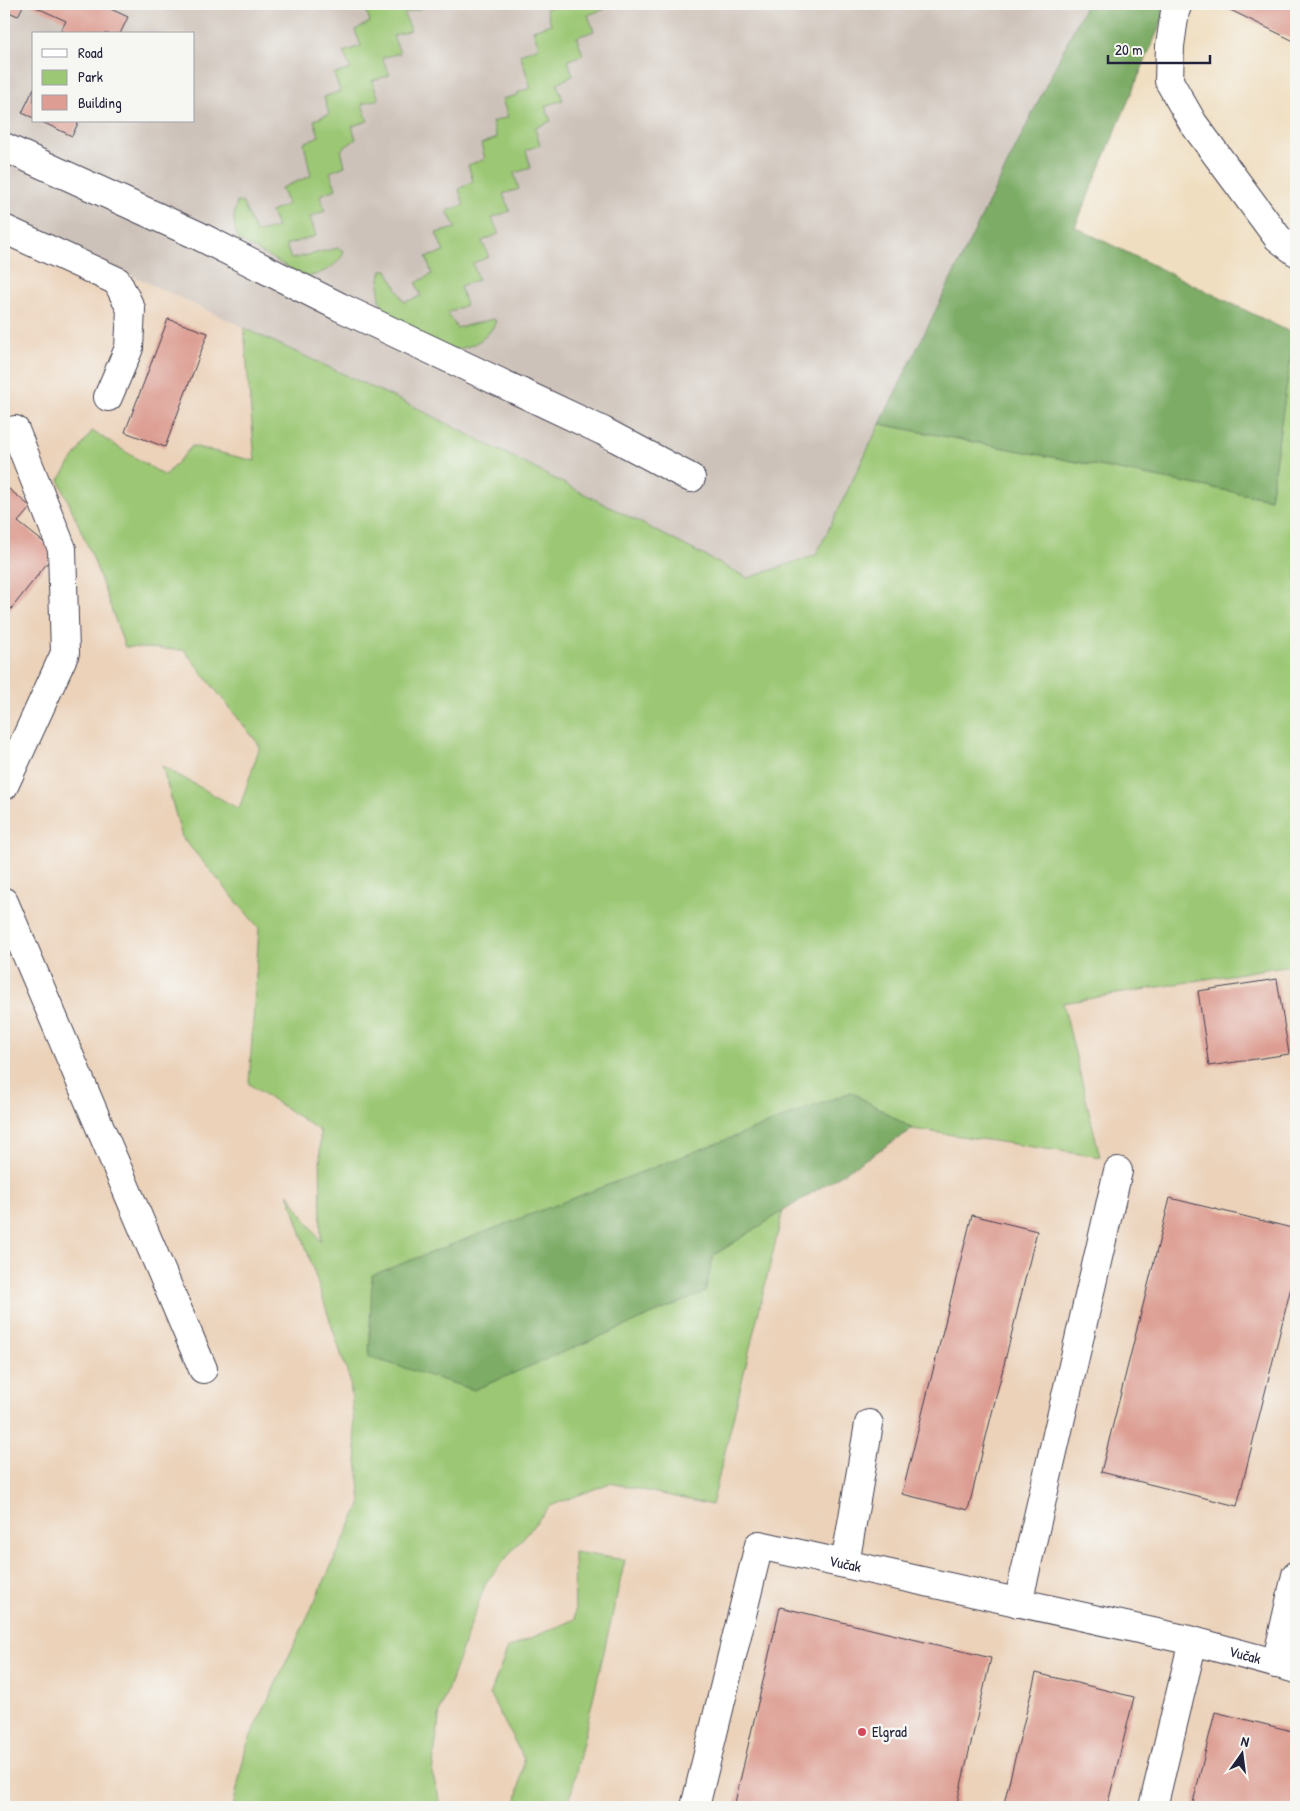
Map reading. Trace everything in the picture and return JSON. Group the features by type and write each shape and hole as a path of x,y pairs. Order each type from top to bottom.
{"street":[{"path":"1178,4 1175,11 1170,46 1169,81 1193,123 1278,238 1296,252"},
{"path":"4,147 197,235 358,316 603,431 691,478"},
{"path":"4,229 117,281 131,309 129,348 108,397"},
{"path":"4,434 15,430 62,549 65,653 4,786"},
{"path":"4,902 203,1369"},
{"path":"1018,1603 1118,1171"},
{"path":"845,1564 869,1424"},
{"name":"Vučak","path":"695,1807 759,1545 1193,1641 1286,1666"},
{"path":"1286,1666 1296,1575"},
{"path":"1153,1807 1193,1641"}],"shaded area":[{"path":"4,4 1086,4 816,555 748,579 419,409 4,216"},
{"path":"4,216 419,409 714,1255 913,1129 1100,1157 1063,1003 1296,964 1296,1807 4,1807"}],"green space":[{"path":"372,4 420,4 421,8 404,14 411,30 393,36 400,53 382,58 390,75 372,81 379,99 362,104 368,121 352,126 356,139 341,150 345,166 330,172 336,189 320,195 325,211 310,217 316,236 286,245 291,259 338,248 344,251 334,265 323,272 306,277 238,240 234,226 237,202 243,203 256,233 277,227 271,212 288,204 281,188 311,176 304,143 319,136 314,120 329,114 324,97 340,91 334,74 351,69 343,52 361,46 355,30 370,22 365,6"},
{"path":"560,4 603,4 605,9 588,15 594,31 577,37 583,55 568,60 573,76 557,83 563,100 545,106 551,121 535,128 540,145 526,150 531,168 514,173 519,189 503,194 510,211 492,218 499,234 482,241 489,257 473,263 478,280 460,286 466,305 447,313 457,328 493,319 496,321 493,328 475,344 460,349 444,348 387,315 381,305 379,293 382,270 387,270 404,302 421,296 416,283 432,274 426,257 444,252 436,233 456,228 447,211 464,205 459,189 473,181 468,165 485,159 481,144 497,138 492,122 508,117 502,99 518,95 518,92 531,88 520,54 539,47 533,30 551,24 546,9"},
{"path":"1086,4 1169,4 1075,227 1294,334 1270,499 880,424"},
{"path":"244,328 419,409 748,578 816,555 880,424 1270,499 1294,334 1296,335 1296,964 1063,1003 1100,1157 913,1129 851,1092 714,1255 783,1211 712,1505 610,1483 550,1506 486,1582 440,1711 432,1773 442,1807 233,1807 246,1747 361,1503 350,1381 288,1193 321,1242 320,1131 249,1084 259,928 182,837 162,766 239,809 260,746 184,650 125,647 93,558 59,480 92,431 165,476 192,446 255,461"},
{"path":"851,1092 913,1129 714,1255 705,1292 474,1390 369,1357 372,1275"},
{"path":"574,1552 625,1560 568,1807 516,1807 524,1759 490,1695 508,1648 575,1619"}],"building":[{"path":"4,4 24,4 18,16 4,10"},
{"path":"29,4 100,4 128,17 121,32 60,32 66,21"},
{"path":"1218,4 1296,4 1296,42"},
{"path":"32,92 32,117 22,113"},
{"path":"42,122 79,122 72,136"},
{"path":"168,319 208,333 165,447 125,432"},
{"path":"4,485 31,507 18,522 56,552 4,618"},
{"path":"1277,979 1289,1054 1209,1066 1198,991"},
{"path":"1170,1198 1296,1229 1296,1267 1237,1506 1101,1472"},
{"path":"972,1215 1037,1231 968,1510 902,1494"},
{"name":"Elgrad","path":"780,1607 991,1658 956,1807 734,1807"},
{"path":"1036,1673 1134,1697 1107,1807 1003,1807"},
{"path":"1215,1712 1296,1732 1296,1807 1192,1807"}],"place":[{"name":"Elgrad","path":"862,1732"}]}
